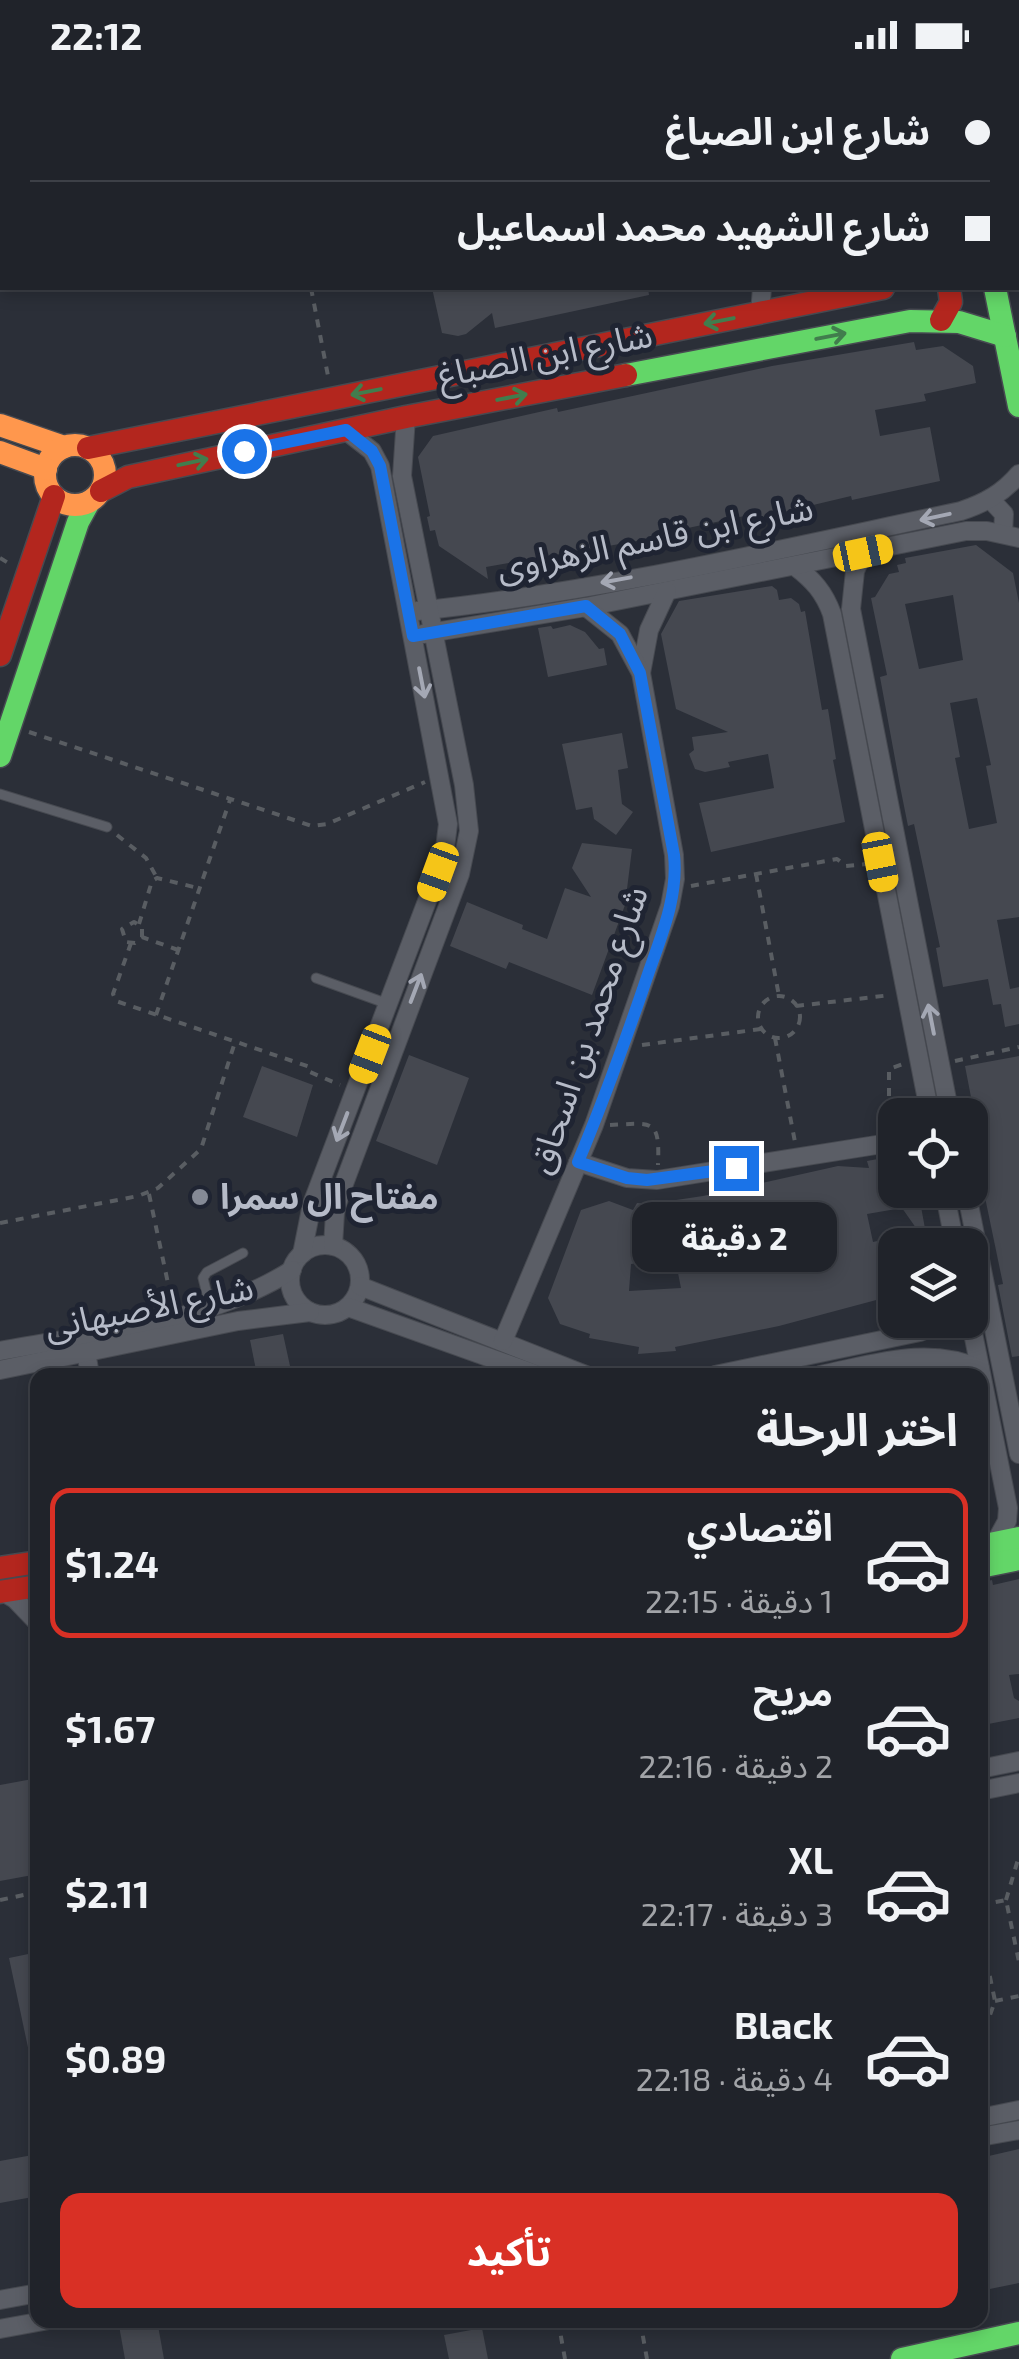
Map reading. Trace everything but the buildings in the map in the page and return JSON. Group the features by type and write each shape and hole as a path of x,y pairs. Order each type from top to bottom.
{"street":[{"path":"760,313 762,290"},
{"name":"شارع ابن الصباغ","path":"88,448 760,313 799,296 862,290"},
{"path":"941,320 951,302 948,290"},
{"path":"995,290 1019,406"},
{"name":"شارع ابن الصباغ","path":"95,497 128,476 910,321 970,324 1005,336"},
{"path":"333,1246 339,1197 460,874 469,830 466,796 402,476 406,418"},
{"path":"0,425 64,447 88,448 102,462 105,472 95,497 78,522 0,756"},
{"path":"297,1262 322,1245 333,1246 354,1260 360,1286 348,1306 323,1315 302,1306 292,1290 297,1262 302,1240 312,1204 445,848 448,824 380,466 372,451 346,430"},
{"path":"64,447 46,468 46,484 54,496 67,504 95,497"},
{"path":"0,452 46,468"},
{"name":"شارع ابن قاسم الزهراوى","path":"413,636 667,591 736,568 961,511 990,499 1019,474"},
{"path":"2,643 54,496"},
{"path":"990,499 1004,514 1011,536"},
{"name":"شارع ابن قاسم الزهراوى","path":"408,612 736,568 796,566 966,531 1011,536"},
{"path":"863,553 855,571 850,608 947,1098"},
{"path":"796,566 819,588 832,614 927,1098"},
{"name":"شارع محمد بن اسحاق","path":"640,673 649,630 667,591"},
{"name":"شارع محمد بن اسحاق","path":"503,1340 594,1125 674,889 674,855 640,673 620,634 586,606"},
{"path":"386,1010 402,1024"},
{"path":"578,1162 627,1178 657,1180 878,1145"},
{"path":"970,1208 1019,1454"},
{"name":"شارع الأصبهانى","path":"0,1350 210,1307 252,1292 297,1262"},
{"path":"360,1286 569,1368"},
{"path":"348,1306 519,1368"},
{"name":"شارع الأصبهانى","path":"0,1370 238,1321 310,1312"},
{"path":"748,1368 891,1338"},
{"path":"974,1338 980,1368"},
{"path":"86,1352 89,1368"},
{"path":"854,1368 912,1356 947,1357 975,1368"},
{"path":"988,1409 1008,1508 1002,1533 988,1544"},
{"path":"988,1545 1019,1538"},
{"path":"988,1565 1019,1559"},
{"path":"1,1584 30,1567"},
{"path":"1,1584 30,1586"},
{"path":"1,1584 30,1615"},
{"path":"988,1767 1014,1762 1017,1784 988,1789"},
{"path":"988,2116 1019,2110"},
{"path":"988,2136 1019,2130"},
{"path":"0,2300 30,2294"},
{"path":"0,2329 30,2323"},
{"path":"902,2359 1019,2333"}],"lane":[{"path":"0,794 107,827"},
{"path":"316,978 386,1010"},
{"path":"210,1307 203,1278 243,1253"}],"path":[{"path":"310,290 332,399"},
{"path":"10,726 312,826 327,824 441,776"},
{"path":"156,1015 230,800"},
{"path":"107,827 146,858 158,878 198,888"},
{"path":"674,889 837,859 850,867 880,862"},
{"path":"756,874 779,996"},
{"path":"142,937 138,924 152,882 158,878"},
{"path":"131,944 123,938 122,928 129,922 138,924"},
{"path":"142,937 178,950"},
{"path":"142,937 131,944 114,998 310,1067 310,1072 356,1091"},
{"path":"796,1006 906,993"},
{"path":"779,996 789,998 796,1006 798,1026 788,1036 775,1038 761,1029 757,1017 762,1004 779,996"},
{"path":"622,1048 761,1029"},
{"path":"775,1038 798,1158"},
{"path":"0,1223 158,1188 200,1149 234,1042"},
{"path":"940,1064 1019,1047"},
{"path":"890,1098 888,1068 919,1061"},
{"path":"594,1125 649,1123 655,1128 659,1135 657,1180"},
{"path":"149,1193 175,1316"},
{"path":"1019,1856 1006,1900 1019,1962"},
{"path":"0,1900 30,1894"},
{"path":"988,1903 1006,1900"},
{"path":"988,1967 995,2001 988,2021"},
{"path":"995,2001 1019,1996"},
{"path":"559,2328 565,2359"},
{"path":"641,2328 647,2359"}],"traffic: fast":[{"path":"995,290 1019,406"},
{"path":"626,375 910,321 959,322 1005,336"},
{"path":"0,756 78,522 89,502"},
{"path":"988,1544 1019,1538"},
{"path":"988,1565 1019,1559"},
{"path":"902,2359 1019,2333"}],"traffic: slow":[{"path":"0,425 64,447"},
{"path":"75,445 96,454 105,475 96,496 75,505 54,496 45,475 54,454 75,445"},
{"path":"0,452 46,469"}],"traffic: jam":[{"path":"88,448 873,290"},
{"path":"941,320 951,302 949,290"},
{"path":"101,491 128,477 626,375"},
{"path":"0,655 54,496"},
{"path":"0,1568 30,1563"},
{"path":"0,1592 30,1587"}],"place":[{"name":"مفتاح ال سمرا","path":"200,1197"}],"route":[{"path":"244,451 346,430 372,451 380,466 413,636 586,606 620,634 640,673 674,855 675,879 670,906 622,1048 578,1162 627,1178 647,1180 736,1168"}]}
